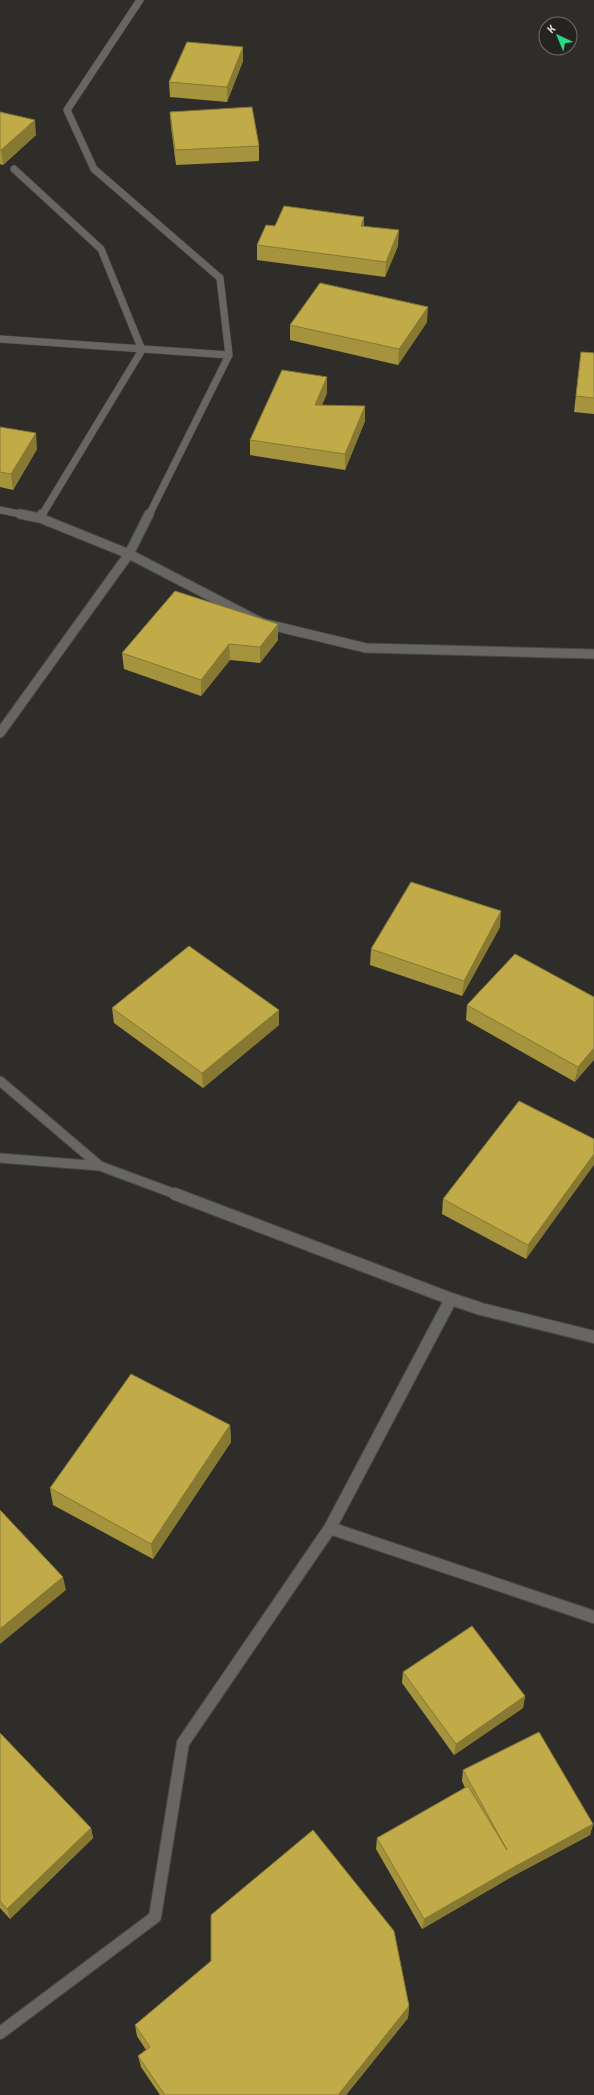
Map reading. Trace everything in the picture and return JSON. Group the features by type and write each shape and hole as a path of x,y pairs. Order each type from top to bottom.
{"street":[{"path":"0,733 129,554 229,355 220,278 94,169 67,110 140,0"},
{"path":"14,169 100,249 142,350"},
{"path":"0,339 229,355"},
{"path":"40,518 142,350"},
{"path":"0,510 40,518 129,554 262,623 366,648 594,654"},
{"path":"0,1081 100,1166"},
{"path":"0,1158 100,1166 451,1299 481,1309 594,1337"},
{"path":"0,2033 155,1917 183,1743 330,1528 451,1299"},
{"path":"330,1528 594,1617"}],"building":[{"path":"187,42 243,47 227,87 169,82"},
{"path":"252,107 259,146 175,150 170,112"},
{"path":"0,112 35,120 1,150 0,150"},
{"path":"284,206 364,217 361,226 399,230 386,262 257,245 266,225 275,226"},
{"path":"320,283 428,307 399,349 290,325"},
{"path":"581,352 594,353 594,398 576,396"},
{"path":"282,370 327,377 315,405 365,406 345,454 250,440"},
{"path":"0,427 36,433 11,474 0,472"},
{"path":"175,591 278,624 260,647 229,644 201,680 122,653"},
{"path":"411,882 501,911 464,981 371,949"},
{"path":"189,946 279,1010 202,1073 112,1008"},
{"path":"515,954 594,997 594,1048 578,1067 467,1005"},
{"path":"519,1101 594,1139 594,1154 528,1245 443,1199"},
{"path":"131,1374 230,1425 151,1544 50,1488"},
{"path":"0,1510 63,1577 0,1629"},
{"path":"472,1626 525,1696 456,1744 403,1672"},
{"path":"539,1732 593,1824 424,1919 377,1838 468,1786 507,1850 463,1770"},
{"path":"0,1733 91,1828 7,1909 0,1901"},
{"path":"313,1830 394,1931 409,2006 338,2095 165,2095 138,2056 150,2047 135,2025 211,1961 211,1915"}]}
